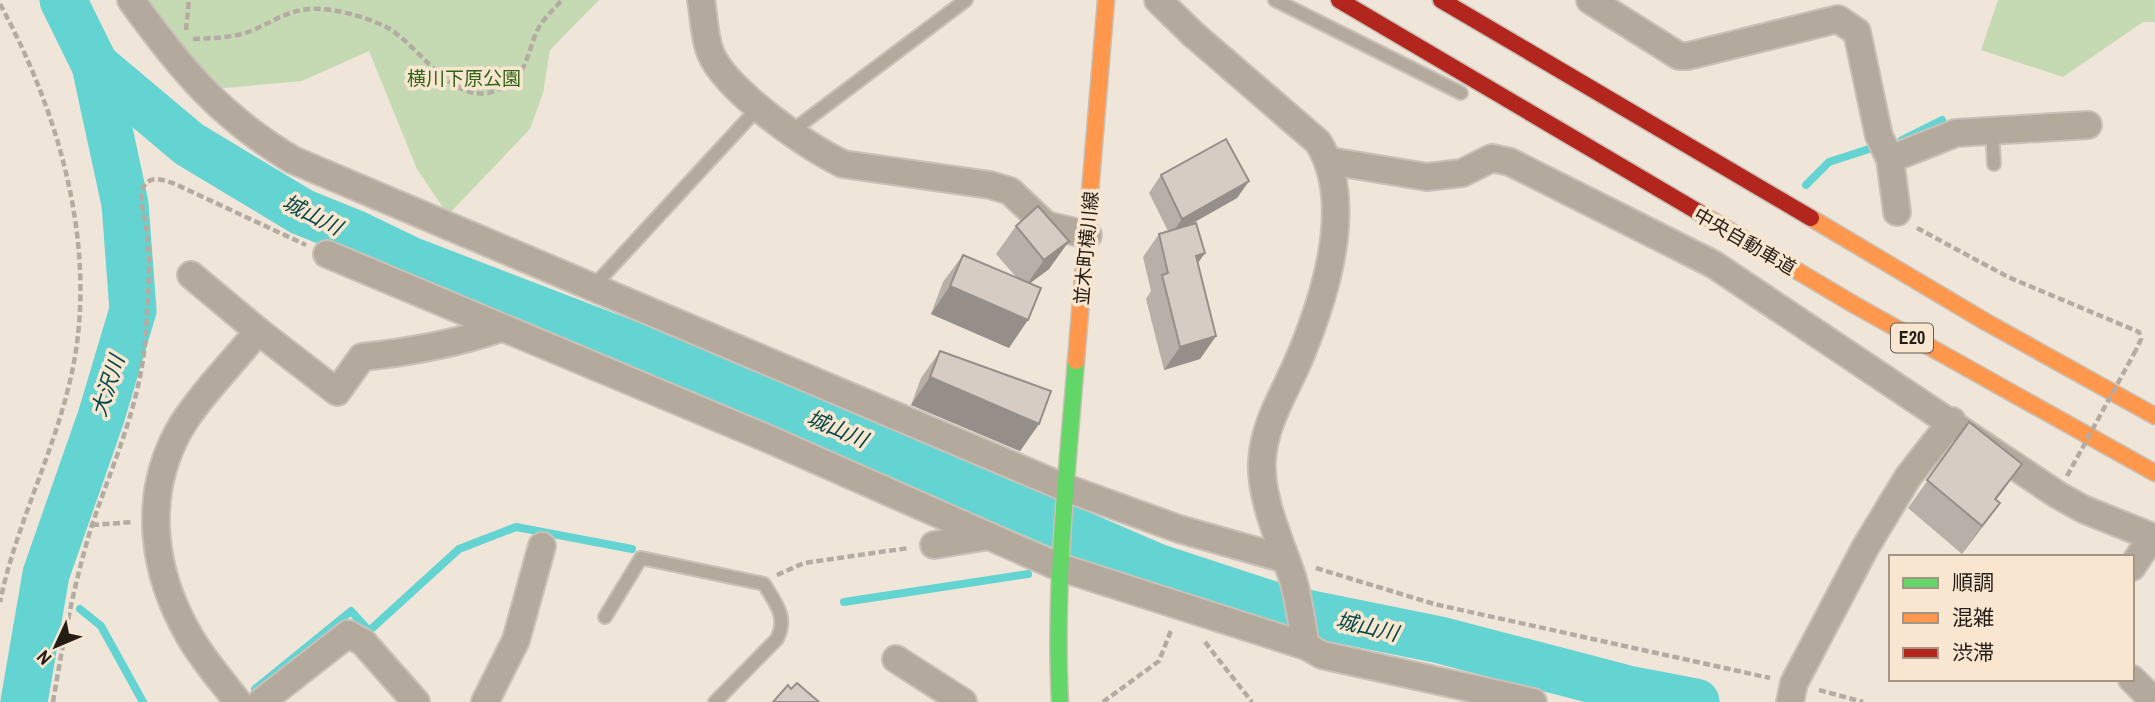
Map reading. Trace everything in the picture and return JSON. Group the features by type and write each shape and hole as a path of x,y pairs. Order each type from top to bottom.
{"main road":[{"name":"並木町横川線","path":"1060,561 1106,0"},
{"name":"中央自動車道","path":"1339,0 1671,198 2155,473"},
{"name":"E20","path":"1441,0 1701,156 2155,416"},
{"path":"1060,561 1057,645 1060,702"}],"street":[{"path":"131,0 198,88 265,143 322,174 1066,492 1288,567"},
{"path":"701,0 709,52 720,71 759,107 843,164 990,185 1010,191 1046,225 1088,235"},
{"path":"1158,0 1194,36 1318,142 1330,161 1335,205 1332,248 1314,320 1265,436 1261,463 1265,489 1288,567 1305,640"},
{"path":"1600,2 1679,56 1688,57 1838,19 1857,32 1880,136 1890,159 1897,212"},
{"path":"1890,159 1956,133 2088,125"},
{"path":"1330,161 1427,177 1462,173 1492,158 1510,162 1713,264 2082,509 2154,538 2134,564"},
{"path":"327,254 771,440 989,536 1060,561 1178,614 1305,640 1322,655 1534,702"},
{"path":"191,275 337,392 362,358 419,351 468,340 501,328"},
{"path":"238,702 190,638 171,600 161,571 154,521 162,474 179,430 258,331"},
{"path":"1792,691 1865,548 1908,477 1952,421"},
{"path":"934,545 989,536"},
{"path":"485,702 516,640 542,546"},
{"path":"261,702 348,634 363,642 416,702"},
{"path":"896,659 963,702"},
{"path":"2134,681 2155,702"}],"lane":[{"path":"792,131 966,0"},
{"path":"1275,0 1473,99"},
{"path":"1496,16 1701,156"},
{"path":"592,288 759,107"},
{"path":"1510,118 1671,198"},
{"path":"1992,131 1994,163"},
{"path":"606,617 641,558 764,584 782,614 783,627 777,639 715,702"}],"path":[{"path":"189,0 186,39 223,38 250,31 276,16 303,8 334,11 387,28 406,42 442,77 460,89 481,93 502,88 518,75 540,25 560,1"},
{"path":"0,4 35,72 64,168 79,259 76,343 68,389 7,568 0,602"},
{"path":"53,702 68,614 92,526 123,445 141,380 150,246 141,201 142,189 148,181 158,178 327,254"},
{"path":"1897,212 1907,222 1942,244 2008,277 2140,332 2141,339 2136,350 2067,476"},
{"path":"92,526 154,521"},
{"path":"764,584 804,563 934,545"},
{"path":"1288,567 1792,691 1863,702"},
{"path":"1103,702 1159,661 1178,614 1191,625 1252,702"}],"green space":[{"name":"横川下原公園","path":"142,0 599,0 550,50 543,93 530,129 448,215 417,169 369,51 302,81 214,89"},
{"path":"1998,0 2155,0 2155,22 2143,22 2063,77 1981,50"}],"building":[{"path":"1226,139 1249,181 1182,219 1161,175"},
{"path":"1038,206 1069,241 1044,260 1016,226"},
{"path":"1196,223 1205,253 1196,256 1216,336 1180,347 1162,275 1168,273 1159,234"},
{"path":"963,255 1041,288 1028,320 950,286"},
{"path":"940,351 1051,391 1039,424 930,377"},
{"path":"1969,422 2022,464 1995,499 2000,503 1982,526 1927,480"},
{"path":"797,683 819,702 773,702 788,685 791,689"}],"waterway":[{"name":"城山川","path":"63,0 95,65 189,144 302,212 410,260 728,382 1157,567 1282,608 1440,640 1628,689 1696,702"},
{"name":"大沢川","path":"24,702 46,574 101,417 133,310 125,204 95,65"},
{"path":"1902,140 1942,120"},
{"path":"1806,185 1829,162 1872,148"},
{"path":"255,689 351,611 369,631 459,549 516,527 632,549"},
{"path":"844,602 1028,574"},
{"path":"44,584 60,595"},
{"path":"80,609 101,626 143,702"}],"traffic: fast":[{"path":"1060,702 1060,574 1076,361"}],"traffic: slow":[{"path":"1076,361 1106,0"},
{"path":"1700,213 1853,304 2155,473"},
{"path":"1811,218 1986,322 2155,416"}],"traffic: jam":[{"path":"1339,0 1700,213"},
{"path":"1441,0 1811,218"}]}
